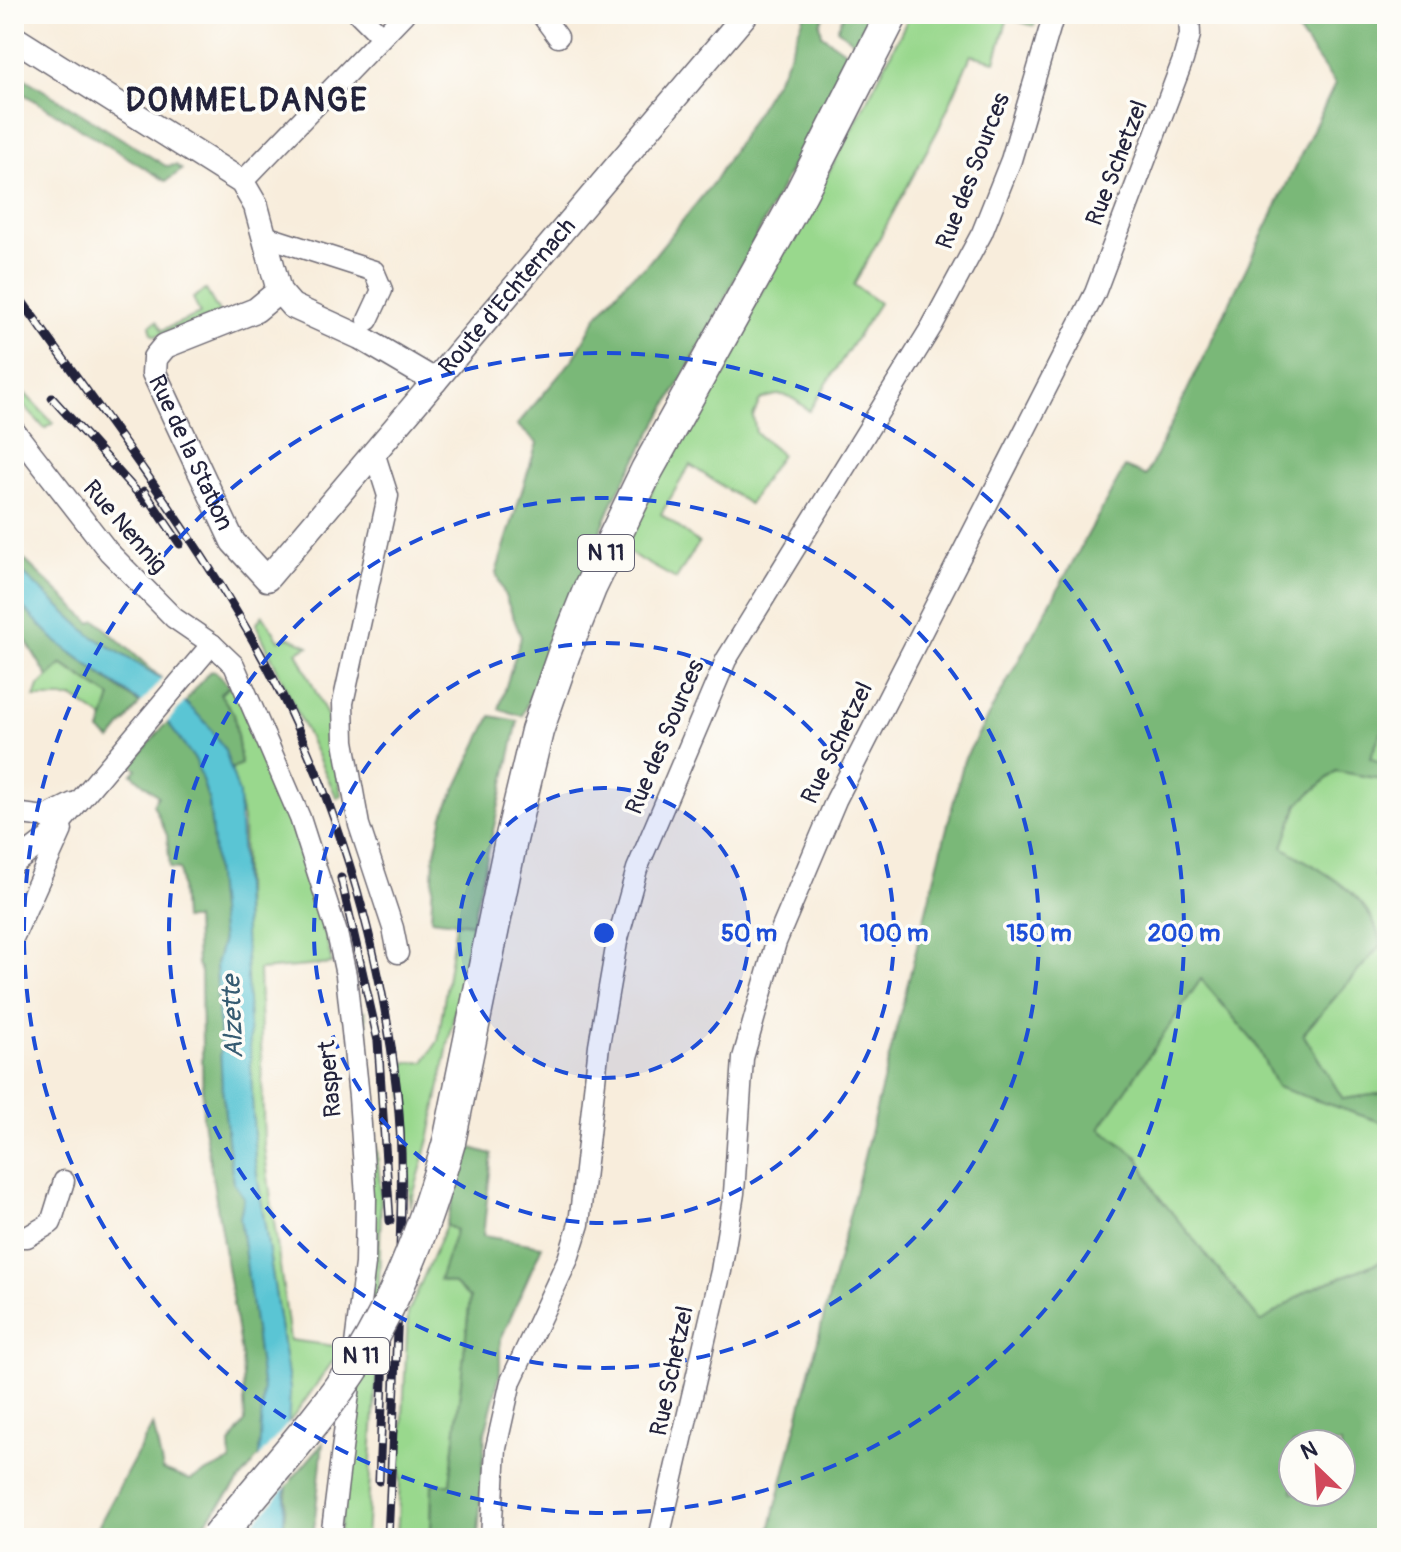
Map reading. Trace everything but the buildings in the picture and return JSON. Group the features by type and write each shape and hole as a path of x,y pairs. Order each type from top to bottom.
{"main road":[{"name":"N 11","path":"217,1538 314,1421 379,1324 420,1237 449,1142 511,840 537,731 564,653 590,588 647,470 801,193 892,14"}],"street":[{"path":"359,14 381,36"},
{"path":"242,182 404,14"},
{"path":"541,14 558,37"},
{"name":"Route d'Echternach","path":"267,579 746,14"},
{"name":"Rue des Sources","path":"491,1538 496,1448 511,1381 568,1259 579,1224 599,1045 617,942 637,869 726,660 932,326 982,233 1011,160 1054,14"},
{"name":"Rue Schetzel","path":"659,1538 721,1271 734,1193 743,1058 776,942 836,800 1095,293 1183,60 1190,35 1189,14"},
{"path":"14,38 242,182 256,206 279,291 301,311 360,337 435,381"},
{"path":"265,236 374,271 382,290 368,320"},
{"name":"Rue de la Station","path":"267,579 233,542 154,373 155,358 165,346 256,310 279,291"},
{"name":"Rue Nennig","path":"14,430 109,552 206,651"},
{"path":"374,452 388,496 343,703 344,741 359,825 393,928 398,953"},
{"path":"14,864 48,838 206,651"},
{"name":"Raspert","path":"206,651 234,665 268,736 309,846 337,933 346,975 366,1197 365,1264 331,1538"},
{"path":"14,813 45,817 77,804"},
{"path":"14,936 48,858 77,804"},
{"path":"14,1237 27,1237 51,1223 64,1181"}],"green space":[{"path":"805,14 825,14 820,23 822,35 849,54 705,338 615,497 522,716 499,709 521,637 496,573 537,443 517,425 574,358 597,316 629,278 645,267 713,183 784,67"},
{"path":"844,14 870,14 855,43 837,29"},
{"path":"910,14 1038,14 1034,26 1008,18 995,61 971,55 939,128 854,285 879,303 809,411 786,396 775,395 760,400 753,416 756,433 781,454 749,504 690,465 661,514 699,543 676,579 622,549 841,149"},
{"path":"1286,14 1387,14 1387,718 1370,758 1387,766 1387,780 1336,771 1298,804 1283,847 1344,886 1368,911 1376,927 1381,945 1303,1034 1343,1099 1387,1093 1387,1124 1277,1087 1255,1043 1201,979 1100,1128 1139,1158 1155,1192 1261,1322 1309,1290 1387,1259 1387,1538 768,1538 964,760 1125,467 1146,476 1335,84"},
{"path":"14,72 166,166 176,165 182,170 166,181 14,88"},
{"path":"206,290 220,314 156,336 152,334 150,325 157,321 162,330 200,314 193,298"},
{"path":"14,382 53,423 45,429 14,395"},
{"path":"14,550 91,623 96,620 162,679 89,634 14,565"},
{"path":"14,598 57,642 140,704 111,740 100,731 111,697 62,664 48,677 14,621"},
{"path":"263,615 279,640 289,637 309,646 297,652 331,724 341,796 337,798 256,624"},
{"path":"61,664 111,697 104,719 74,698 35,698 39,686"},
{"path":"215,671 229,686 220,694 234,714 241,764 231,769 224,748 185,702 209,672"},
{"path":"234,684 302,857 332,964 259,970 264,1147 290,1340 343,1347 286,1427 290,1389 255,1161 246,1007 243,819 231,769 241,764 234,714 220,694"},
{"path":"491,716 518,721 472,924 431,919 434,857 443,815"},
{"path":"1387,718 1387,766 1370,758"},
{"path":"167,722 196,761 209,802 222,943 216,964 222,1087 233,1182 244,1198 240,1217 263,1390 259,1457 192,1538 92,1538 153,1424 163,1470 190,1480 231,1461 230,1444 245,1422 242,1359 203,1120 201,972 197,964 195,919 183,919 180,869 170,868 167,835 153,804 158,796 132,774 137,769 131,765"},
{"path":"1336,771 1387,780 1387,835 1380,839 1375,877 1387,883 1387,1093 1343,1099 1303,1034 1381,945 1283,847 1298,804"},
{"path":"1387,835 1387,883 1375,877 1380,839"},
{"path":"456,922 472,924 430,1136 410,1207 403,1063 424,1062 438,1041"},
{"path":"1201,978 1255,1043 1277,1087 1387,1124 1387,1259 1309,1290 1261,1323 1155,1192 1139,1158 1100,1128"},
{"path":"358,1011 365,1011 381,1196 377,1367 366,1538 339,1538 370,1202"},
{"path":"468,1147 492,1154 483,1236 542,1246 500,1341 500,1374 485,1433 478,1538 431,1538 432,1484 450,1484 470,1298 454,1284 439,1280 456,1230 446,1225"},
{"path":"446,1225 456,1230 454,1284 470,1297 450,1484 432,1484 431,1538 397,1538 408,1313"},
{"path":"323,1443 313,1538 283,1538 287,1485"}],"water":[{"name":"Alzette","path":"14,565 89,634 162,679 207,724 224,748 239,794 255,1161 290,1389 283,1538 245,1538 259,1457 263,1390 240,1217 244,1198 233,1182 222,1087 216,964 222,943 209,801 196,761 167,722 57,642 14,598"}],"pier":[{"path":"164,676 187,699 165,725 138,707"},
{"path":"290,1421 291,1481 241,1538 254,1463"}],"railway":[{"path":"14,290 157,489 237,613 268,668 321,783 361,904 388,1028 401,1138 400,1257 388,1538"},
{"path":"52,398 146,502"},
{"path":"144,491 180,544"},
{"path":"341,878 378,1041 390,1221"},
{"path":"379,1481 385,1329"}],"district":[{"name":"DOMMELDANGE","path":"247,101"}]}
